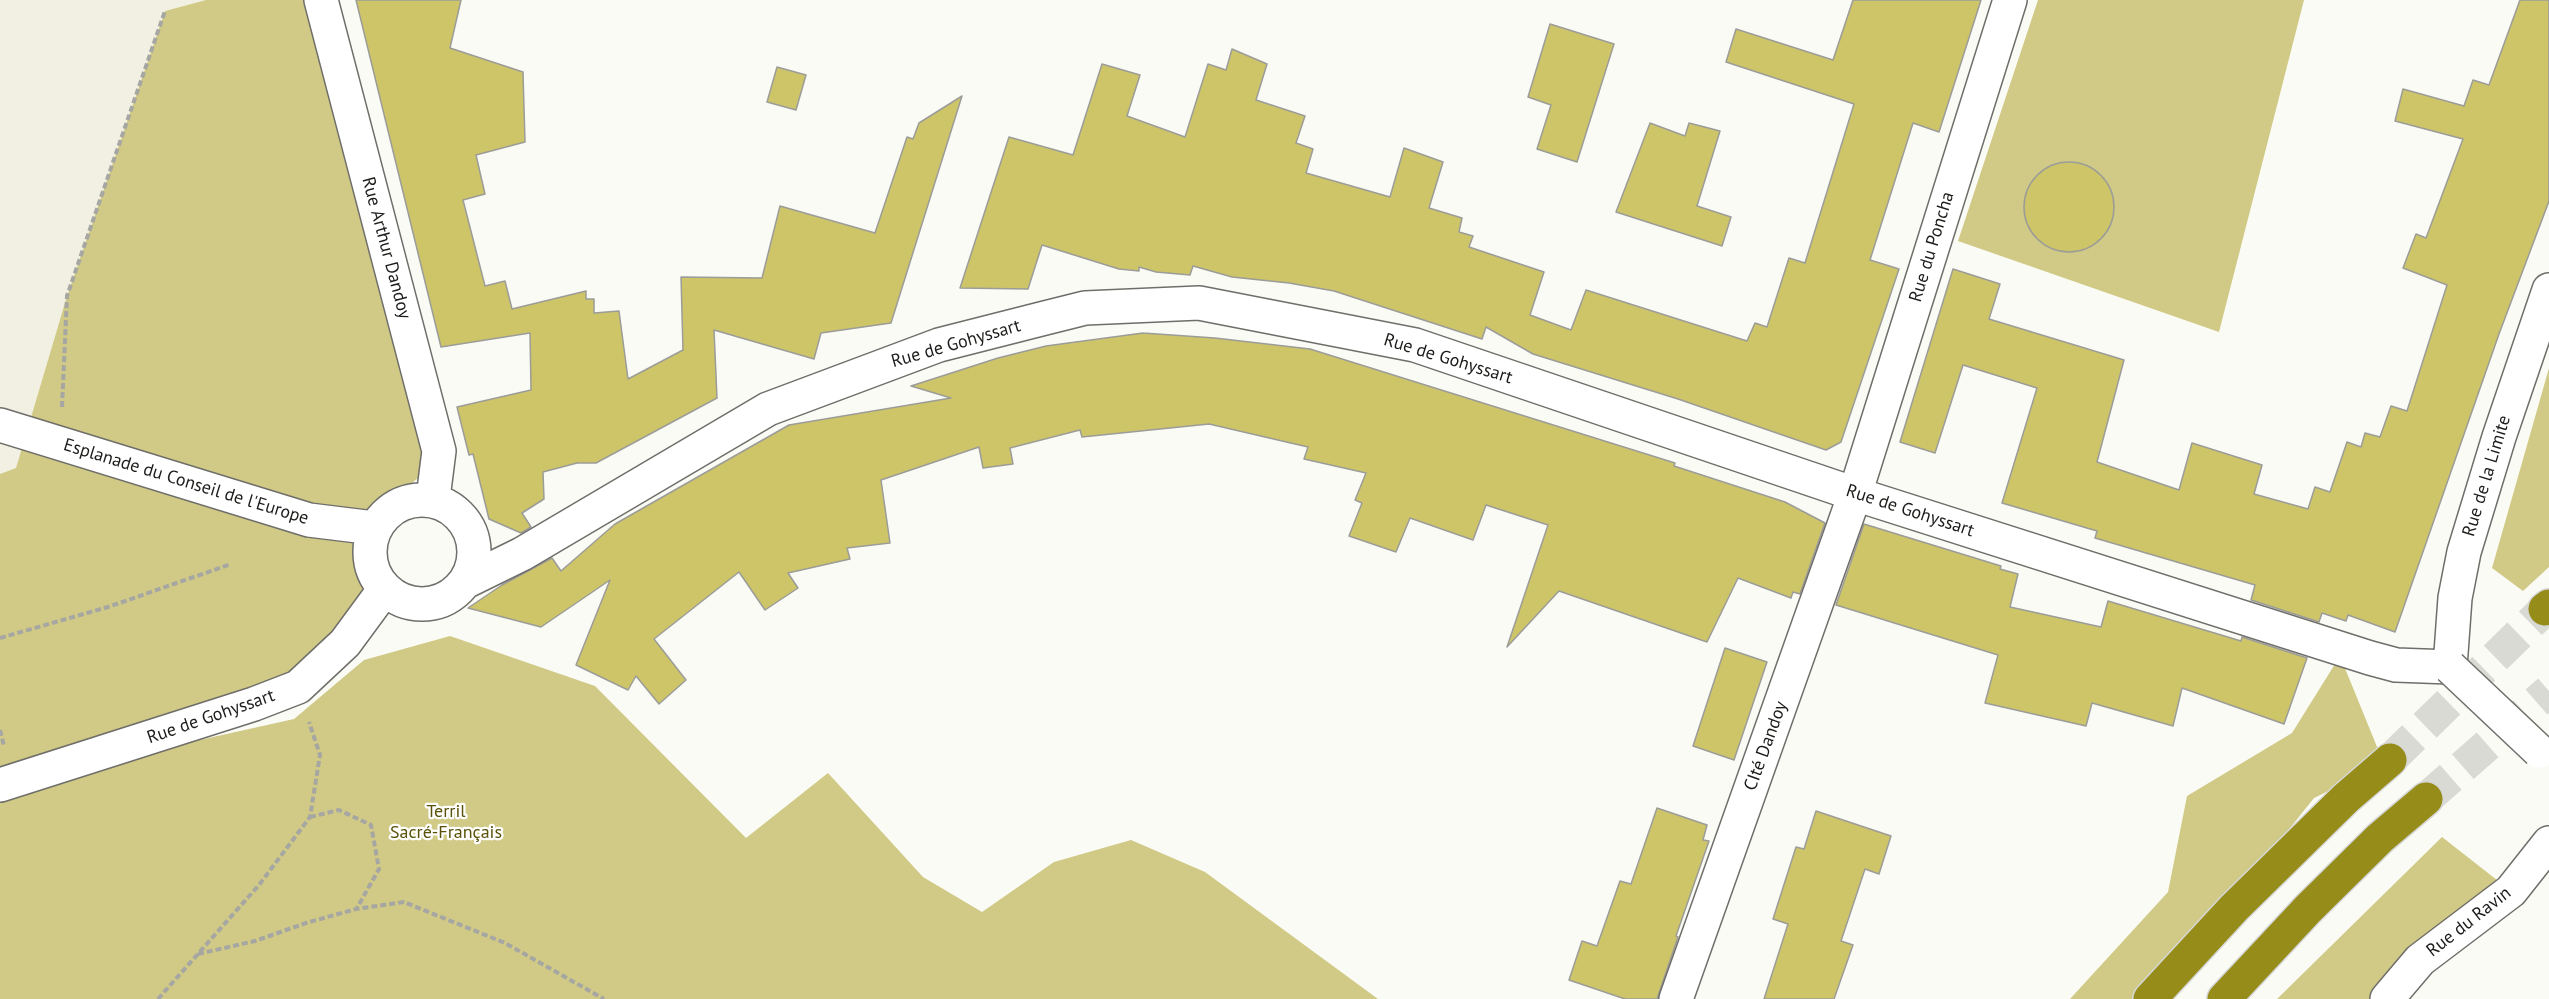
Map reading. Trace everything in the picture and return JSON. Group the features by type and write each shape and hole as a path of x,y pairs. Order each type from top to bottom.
{"highway":[{"path":"2150,999 2234,908 2346,798 2390,760"},
{"path":"2224,999 2308,909 2380,838 2426,799"}],"street":[{"name":"Rue Arthur Dandoy","path":"321,0 439,451 433,498"},
{"name":"Rue du Poncha","path":"1855,494 2010,0"},
{"name":"Rue de la Limite","path":"2450,667 2461,566 2475,511 2549,290"},
{"name":"Rue de Gohyssart","path":"0,785 254,704 297,687 345,643 384,590 412,604 443,602 467,582 522,554 768,409 939,345 1085,308 1199,303 1415,345 1855,494 2370,658 2396,665 2450,667"},
{"name":"Esplanade du Conseil de l'Europe","path":"0,425 309,520 374,528"},
{"name":"CIté Dandoy","path":"1676,999 1855,494"},
{"path":"384,590 369,561 374,528 398,503 433,498 463,515 477,548 467,582"},
{"path":"2450,667 2544,753"},
{"name":"Rue du Ravin","path":"2387,999 2420,960 2511,891 2549,843"}],"path":[{"path":"61,444 67,296 165,11"},
{"path":"0,638 108,607 231,564"},
{"path":"158,999 259,885 310,817 320,755 297,687"},
{"path":"310,817 339,810 371,825 379,869 356,909"},
{"path":"198,954 255,941 356,909 404,902 505,943 604,999"}],"shaded area":[{"path":"0,0 206,0 165,11 67,296 16,468 0,474"}],"green space":[{"name":"Terril Sacré-Français","path":"206,0 320,0 431,467 385,506 365,529 377,620 348,654 150,751 294,719 364,660 450,636 595,686 746,838 828,773 923,877 982,912 1054,862 1131,840 1205,872 1378,999 0,999 0,474 16,468 67,296 165,11"},
{"path":"2038,0 2304,0 2219,332 1958,241"},
{"path":"2549,368 2549,567 2523,591 2492,568"},
{"path":"2340,656 2384,764 2314,798 2154,999 2070,999 2168,892 2187,796 2292,733"},
{"path":"2442,837 2511,891 2387,999 2277,999"}],"building":[{"path":"356,0 461,0 450,48 523,72 525,142 476,155 485,194 463,200 485,286 505,281 512,309 586,291 586,299 594,299 594,313 619,311 628,379 683,350 681,277 762,278 780,206 875,233 907,137 913,139 919,123 962,96 891,323 821,333 814,359 714,330 717,398 596,463 577,463 543,472 544,499 522,513 531,527 521,533 489,519 473,454 469,455 457,407 531,390 530,333 441,347"},
{"path":"1853,0 1981,0 1939,132 1913,123 1870,260 1899,269 1841,442 1826,450 1678,399 1533,354 1486,327 1482,339 1334,291 1289,283 1232,277 1193,266 1190,275 1156,272 1139,267 1139,271 1119,269 1042,245 1028,289 960,288 1009,137 1073,155 1102,64 1140,75 1127,116 1185,137 1208,64 1226,70 1232,49 1267,64 1256,100 1305,116 1296,143 1313,149 1306,173 1390,197 1404,148 1443,162 1429,208 1462,218 1459,232 1473,236 1469,247 1544,272 1530,315 1571,330 1586,290 1747,341 1755,323 1767,327 1789,258 1805,263 1854,104 1726,62 1736,29 1833,60"},
{"path":"2520,0 2549,0 2549,201 2499,334 2395,632 2348,615 2346,621 2322,613 2319,622 2251,600 2255,585 2095,538 2097,531 2002,503 2037,388 1963,365 1935,453 1900,442 1953,269 2000,284 1989,319 2124,360 2097,462 2179,490 2192,443 2262,465 2254,494 2308,509 2315,487 2330,492 2347,442 2361,447 2365,433 2380,437 2391,406 2407,411 2447,285 2403,268 2416,234 2426,238 2463,139 2395,121 2403,89 2464,106 2473,80 2489,85"},
{"path":"1550,24 1614,44 1577,162 1537,149 1551,105 1528,97"},
{"path":"777,67 806,75 796,110 767,102"},
{"path":"1650,123 1685,136 1689,123 1720,131 1697,206 1731,217 1722,246 1616,212"},
{"path":"2069,162 2086,165 2101,175 2111,190 2114,207 2111,224 2101,239 2086,249 2069,252 2052,249 2037,239 2027,224 2024,207 2027,190 2037,175 2052,165"},
{"path":"1143,333 1215,338 1310,349 1675,463 1674,466 1785,502 1825,523 1800,594 1793,592 1791,598 1738,578 1707,642 1559,591 1507,647 1548,525 1486,505 1473,540 1410,518 1396,552 1349,536 1362,503 1355,500 1366,473 1304,459 1308,447 1209,424 1082,437 1080,430 1010,448 1013,464 983,468 979,447 881,480 890,543 847,548 850,559 788,573 798,588 765,610 739,572 654,639 686,680 659,704 636,676 628,690 576,665 610,580 541,627 468,608 502,585 552,558 561,571 615,524 789,425 951,398 911,386 998,358 1046,346"},
{"path":"1864,524 2001,566 2000,569 2018,574 2010,607 2101,627 2108,601 2241,641 2242,637 2307,658 2284,724 2182,688 2173,726 2092,703 2086,726 1985,703 1998,655 1836,605"},
{"path":"1725,648 1767,662 1734,760 1693,746"},
{"path":"1657,808 1707,825 1703,840 1709,841 1657,999 1625,999 1569,980 1582,941 1597,946 1620,881 1631,884"},
{"path":"1816,811 1891,836 1879,874 1865,869 1841,941 1853,945 1834,999 1764,999 1788,924 1773,919 1796,847 1804,849"}],"tunnel":[{"path":"2390,760 2545,609"},
{"path":"2426,799 2549,691"}]}
